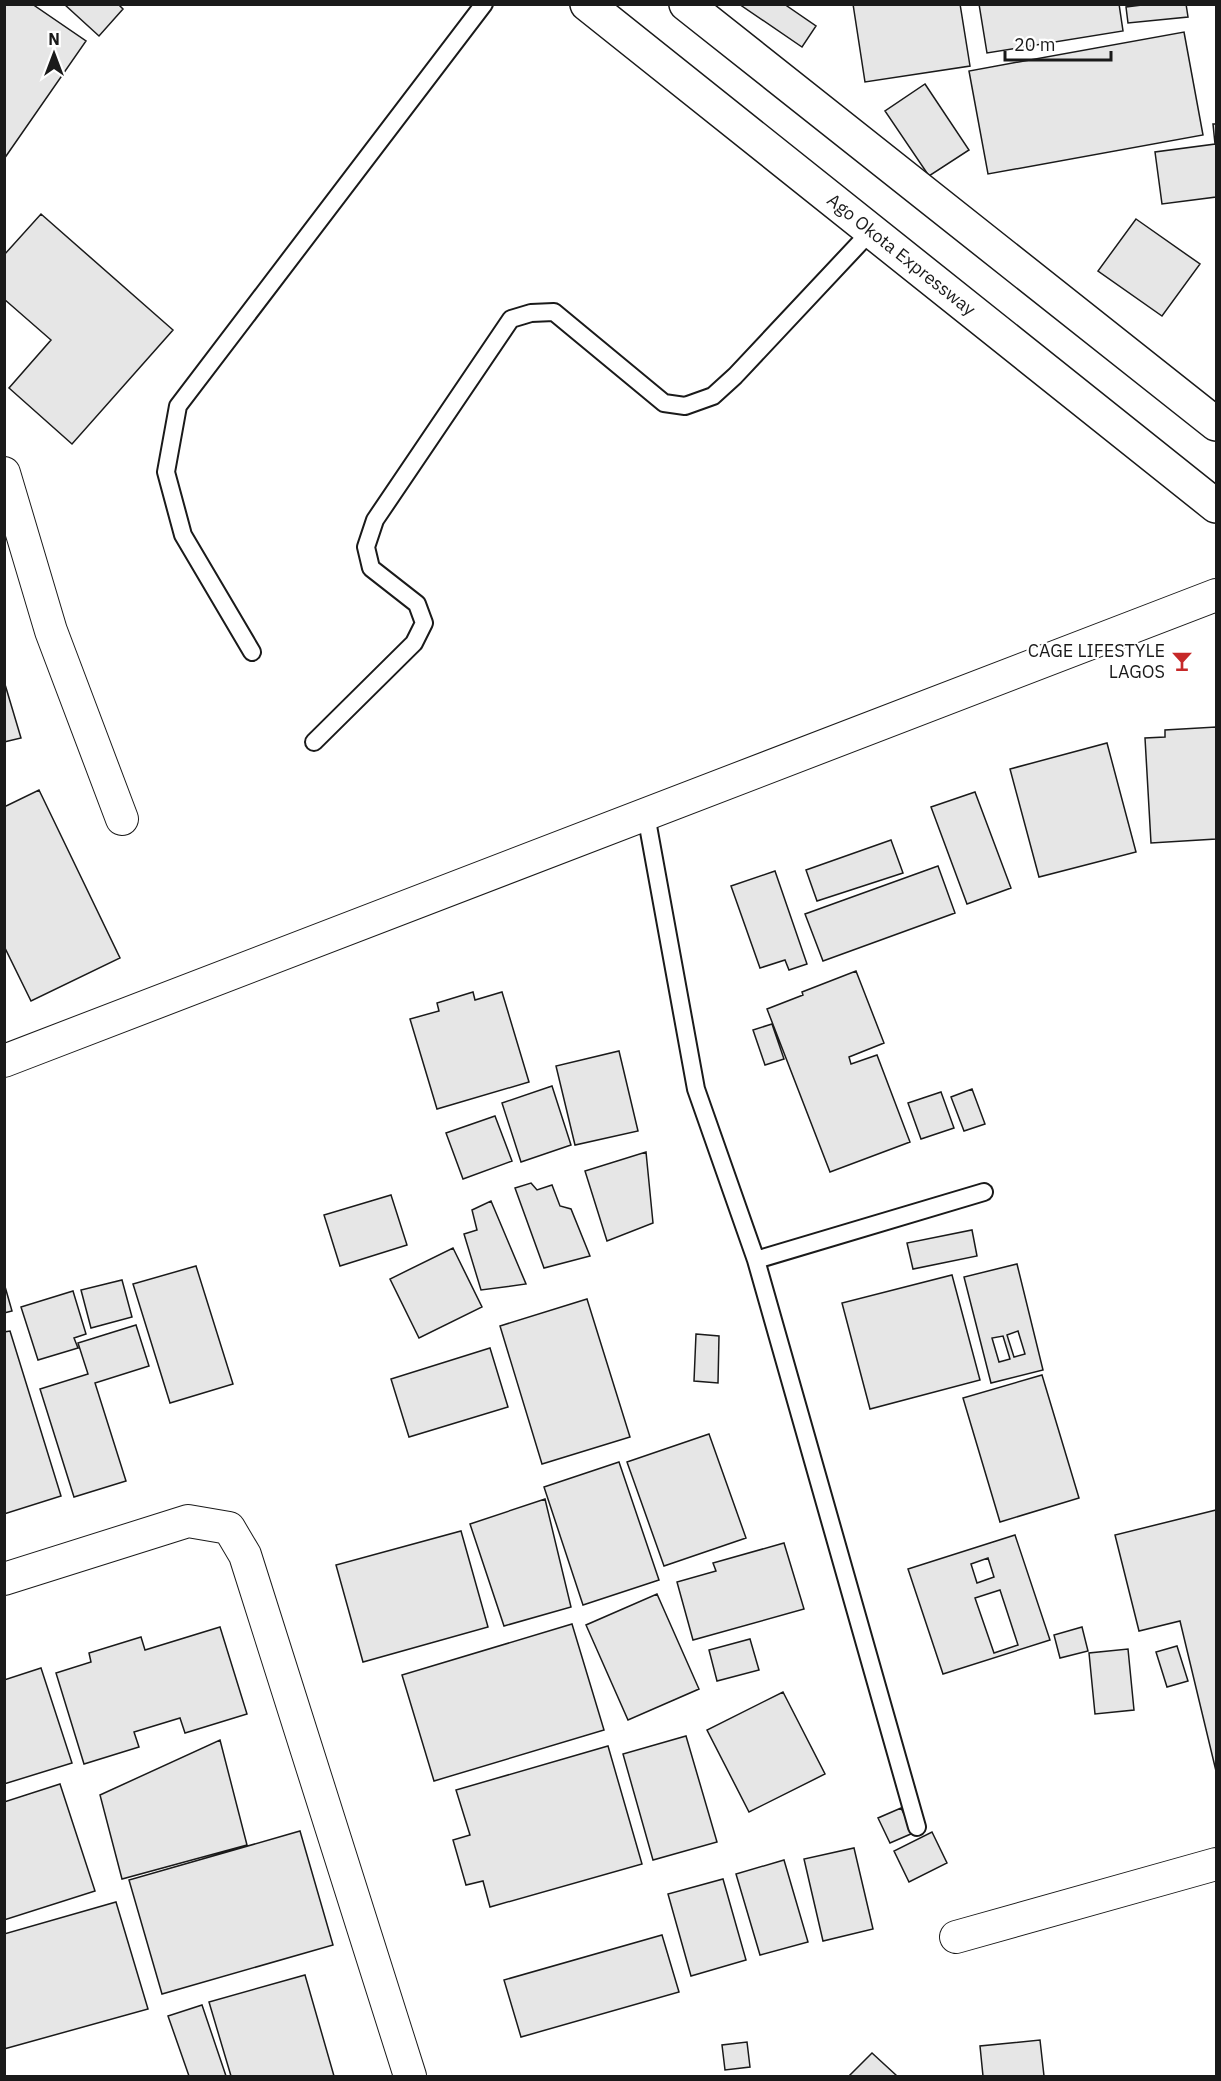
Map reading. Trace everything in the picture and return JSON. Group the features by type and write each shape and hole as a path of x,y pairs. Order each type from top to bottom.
{"main road":[{"name":"Ago Okota Expressway","path":"586,4 1216,506"},
{"path":"686,4 1216,424"}],"street":[{"path":"4,473 51,631 122,819"},
{"path":"4,1061 1216,594"},
{"path":"4,1578 188,1521 229,1528 244,1555 410,2076"},
{"path":"956,1937 1216,1864"}],"lane":[{"path":"252,652 183,536 166,472 178,406 484,4"},
{"path":"314,742 414,643 424,623 417,604 371,568 366,547 375,520 511,319 554,312 664,403 685,406 713,396 735,376 871,231"},
{"path":"646,815 696,1089 756,1260 917,1827"},
{"path":"756,1260 984,1192"}],"building":[{"path":"4,4 32,4 86,41 4,159"},
{"path":"64,4 118,4 123,9 99,36"},
{"path":"739,4 784,4 816,26 802,47"},
{"path":"853,4 960,4 970,66 865,82"},
{"path":"979,4 1119,4 1123,31 987,53"},
{"path":"1186,4 1188,17 1128,23 1126,7"},
{"path":"1184,32 1203,135 988,174 969,71"},
{"path":"925,84 969,150 929,176 885,111"},
{"path":"1213,124 1216,124 1216,197 1162,204 1155,152 1215,144"},
{"path":"41,214 173,330 72,444 9,388 51,340 4,299 4,255"},
{"path":"1136,219 1200,264 1162,316 1098,271"},
{"path":"4,681 21,738 4,742"},
{"path":"1216,727 1216,839 1151,843 1145,738 1165,737 1165,730"},
{"path":"1107,743 1136,852 1039,877 1010,769"},
{"path":"39,790 120,958 31,1001 4,946 4,807"},
{"path":"975,792 1011,888 967,904 931,807"},
{"path":"891,840 903,873 817,901 806,870"},
{"path":"938,866 955,913 823,961 805,914"},
{"path":"775,871 807,964 789,970 785,960 760,968 731,886"},
{"path":"856,971 884,1043 849,1057 851,1064 877,1055 910,1142 830,1172 767,1009 803,995 802,992"},
{"path":"473,992 475,1000 502,992 529,1082 437,1109 410,1019 439,1011 437,1003"},
{"path":"772,1024 784,1059 765,1065 753,1030"},
{"path":"619,1051 638,1131 575,1145 556,1066"},
{"path":"552,1086 571,1145 521,1162 502,1103"},
{"path":"972,1089 985,1124 964,1131 951,1097"},
{"path":"941,1092 954,1128 921,1139 908,1103"},
{"path":"495,1116 512,1161 463,1179 446,1133"},
{"path":"646,1152 653,1223 607,1241 585,1171"},
{"path":"531,1183 537,1190 552,1185 560,1206 571,1209 590,1256 544,1268 515,1188"},
{"path":"391,1195 407,1245 340,1266 324,1215"},
{"path":"491,1201 526,1284 481,1290 464,1234 477,1230 472,1210"},
{"path":"972,1230 977,1256 913,1269 907,1243"},
{"path":"453,1248 482,1307 419,1338 390,1279"},
{"path":"1017,1264 1043,1370 991,1383 964,1277","holes":["1018,1331 1025,1354 1014,1357 1007,1335","1003,1336 1010,1359 999,1362 992,1338"]},
{"path":"196,1266 233,1384 170,1403 133,1284"},
{"path":"952,1275 980,1380 870,1409 842,1303"},
{"path":"122,1280 132,1317 91,1328 81,1290"},
{"path":"4,1283 12,1311 4,1313"},
{"path":"73,1291 86,1334 74,1338 78,1348 38,1360 21,1307"},
{"path":"587,1299 630,1437 542,1464 500,1326"},
{"path":"136,1325 149,1366 95,1383 126,1481 74,1497 40,1389 88,1374 78,1343"},
{"path":"10,1331 61,1496 4,1514 4,1332"},
{"path":"696,1334 719,1336 718,1383 694,1381"},
{"path":"490,1348 508,1407 409,1437 391,1379"},
{"path":"1042,1375 1079,1498 1000,1522 963,1398"},
{"path":"709,1434 746,1538 664,1566 627,1462"},
{"path":"619,1462 659,1580 583,1605 544,1487"},
{"path":"545,1499 571,1607 504,1626 470,1524"},
{"path":"1216,1510 1216,1771 1180,1621 1139,1631 1115,1535"},
{"path":"461,1531 488,1627 363,1662 336,1565"},
{"path":"1015,1535 1050,1640 943,1674 908,1569","holes":["988,1558 994,1577 977,1583 971,1564","1000,1590 1018,1645 994,1653 975,1598"]},
{"path":"784,1543 804,1609 693,1640 677,1582 716,1571 713,1563"},
{"path":"657,1594 699,1689 628,1720 586,1625"},
{"path":"572,1624 604,1730 434,1781 402,1675"},
{"path":"220,1627 247,1714 185,1733 180,1718 134,1732 139,1747 84,1764 56,1673 91,1662 89,1653 141,1637 145,1650"},
{"path":"1082,1627 1088,1651 1060,1658 1054,1635"},
{"path":"750,1639 759,1670 717,1681 709,1650"},
{"path":"1177,1646 1188,1681 1167,1687 1156,1652"},
{"path":"1128,1649 1134,1710 1095,1714 1089,1653"},
{"path":"41,1668 72,1763 4,1784 4,1680"},
{"path":"783,1692 825,1774 749,1812 707,1730"},
{"path":"686,1736 717,1842 653,1860 623,1754"},
{"path":"220,1740 247,1845 122,1879 100,1795"},
{"path":"608,1746 642,1864 490,1907 483,1881 466,1885 453,1840 470,1835 456,1790"},
{"path":"60,1784 95,1891 4,1920 4,1802"},
{"path":"901,1808 913,1833 890,1843 878,1818"},
{"path":"300,1831 333,1945 162,1994 129,1880"},
{"path":"932,1832 947,1863 909,1882 894,1851"},
{"path":"854,1848 873,1929 823,1941 804,1859"},
{"path":"784,1860 808,1942 760,1955 736,1874"},
{"path":"723,1879 746,1960 691,1976 668,1894"},
{"path":"116,1902 148,2009 4,2049 4,1934"},
{"path":"662,1935 679,1992 521,2037 504,1980"},
{"path":"305,1975 334,2076 231,2076 209,2002"},
{"path":"202,2005 226,2076 189,2076 168,2016"},
{"path":"1040,2040 1044,2076 983,2076 980,2046"},
{"path":"747,2042 750,2067 725,2070 722,2045"},
{"path":"872,2053 897,2076 849,2076"}],"place":[{"name":"CAGE LIFESTYLE LAGOS","path":"1182,661"}]}
